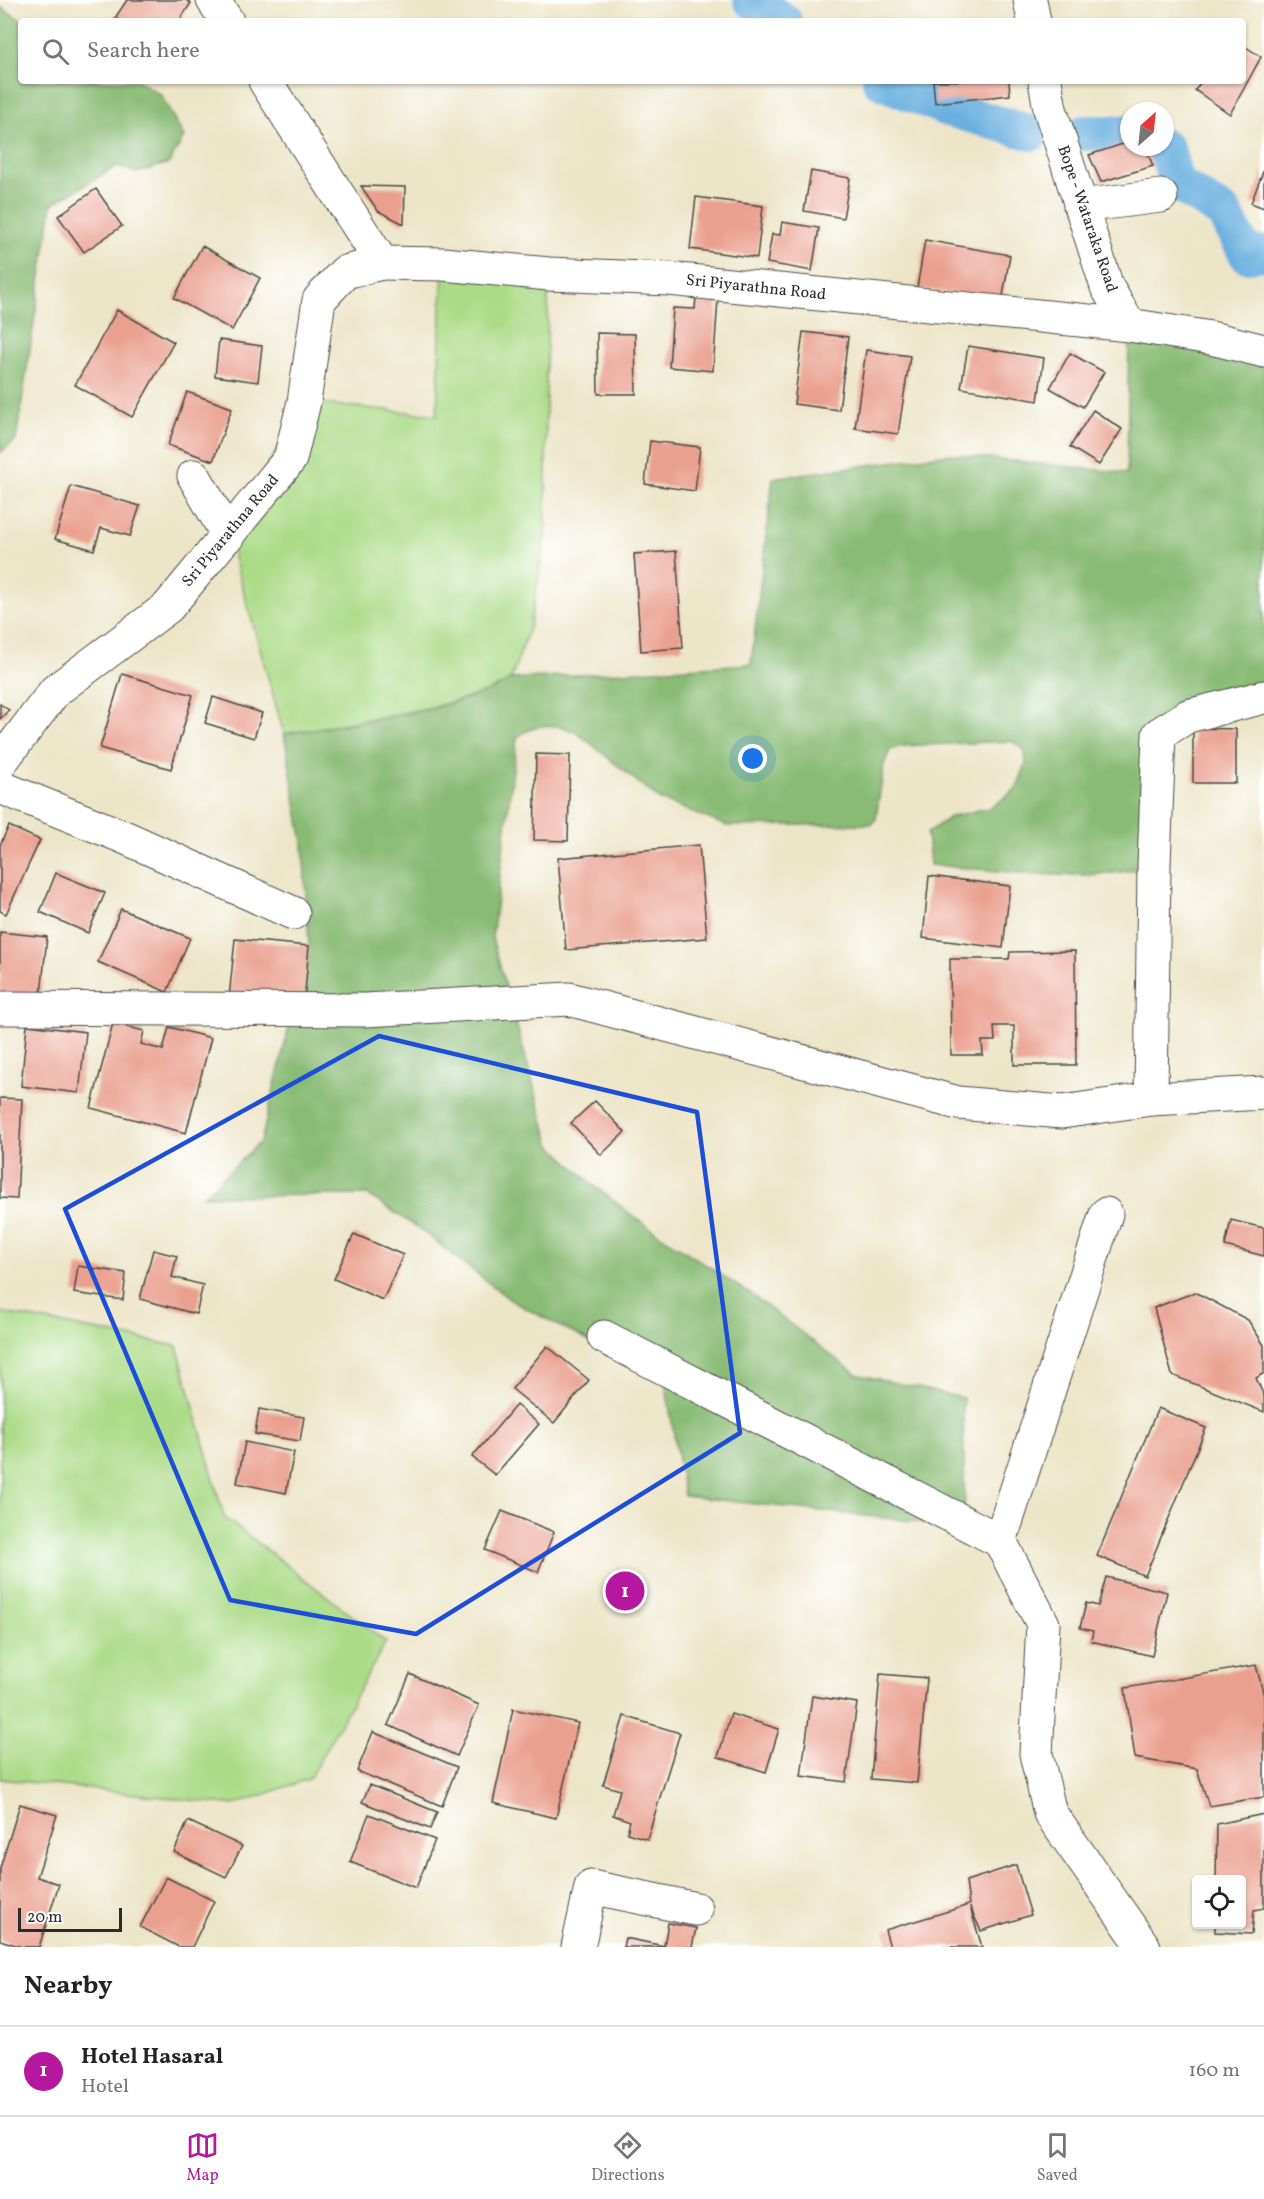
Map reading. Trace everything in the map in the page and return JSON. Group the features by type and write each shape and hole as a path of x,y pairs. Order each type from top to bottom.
{"street":[{"path":"213,0 224,18"},
{"path":"1030,0 1033,18"},
{"path":"267,84 382,263"},
{"name":"Bope - Wataraka Road","path":"1046,84 1050,109 1107,286 1129,325"},
{"path":"1080,206 1161,196"},
{"name":"Sri Piyarathna Road","path":"0,763 55,691 168,607 290,459 304,402 319,300 345,273 382,263 443,264 549,274 669,279 1129,325"},
{"path":"1129,325 1211,338 1264,351"},
{"path":"194,477 228,537"},
{"path":"1151,1099 1154,865 1159,734 1188,716 1264,697"},
{"path":"0,787 124,837 293,913"},
{"path":"0,1008 366,1010 569,999 958,1103 1062,1112 1151,1099 1264,1093"},
{"path":"1000,1541 1106,1214"},
{"path":"604,1337 1000,1541 1043,1624 1036,1754 1050,1813 1144,1947"},
{"path":"578,1947 591,1887 696,1909"}],"highlighted area":[{"path":"379,1036 697,1112 740,1433 416,1634 230,1600 65,1209"}],"green space":[{"path":"0,7 18,18 18,84 144,84 161,95 184,137 169,163 137,173 117,166 52,204 16,440 0,453"},
{"path":"443,264 549,274 546,373 546,532 530,625 511,679 495,690 433,707 284,734 228,536 304,402 437,415"},
{"path":"1129,325 1264,351 1264,697 1159,734 1154,865 1127,871 1071,875 930,865 927,833 950,817 992,807 1017,788 1026,764 1025,751 1012,741 902,746 890,750 884,764 876,819 871,824 727,826 659,799 572,731 556,726 540,726 517,737 492,938 550,1144 593,1185 645,1225 752,1295 856,1374 963,1398 965,1527 684,1496 665,1381 512,1301 417,1227 368,1195 203,1196 261,1141 309,946 303,843 284,734 435,708 464,700 511,679 751,664 773,478 949,454 1127,473"},
{"path":"0,1312 177,1346 224,1517 386,1642 309,1779 234,1805 0,1779"}],"building":[{"path":"127,0 186,0 191,3 181,18 115,18"},
{"path":"1246,47 1261,57 1230,114 1195,90 1200,84 1246,84"},
{"path":"933,84 1009,84 1010,95 935,103"},
{"path":"1120,145 1120,156 1149,156 1153,166 1101,182 1089,155"},
{"path":"1264,169 1264,208 1251,203"},
{"path":"811,171 850,178 843,218 804,211"},
{"path":"361,186 405,187 404,224 378,211"},
{"path":"96,189 122,226 84,252 58,216"},
{"path":"696,197 763,206 757,258 690,249"},
{"path":"782,222 819,228 812,271 767,263 772,234 780,235"},
{"path":"925,240 1010,255 1002,302 917,288"},
{"path":"202,246 260,278 232,330 174,298"},
{"path":"696,297 718,299 713,371 669,367 673,308 695,309"},
{"path":"117,310 174,342 132,417 75,385"},
{"path":"803,332 848,337 839,410 794,404"},
{"path":"597,333 635,334 636,394 598,394"},
{"path":"219,340 262,346 258,382 215,376"},
{"path":"968,346 1044,358 1038,401 961,388"},
{"path":"866,350 910,356 898,434 855,428"},
{"path":"1070,353 1104,372 1083,407 1050,388"},
{"path":"187,392 232,408 213,461 168,445"},
{"path":"1093,410 1122,429 1099,465 1070,447"},
{"path":"650,441 700,447 695,491 645,484"},
{"path":"71,486 140,506 130,536 101,528 94,550 55,539"},
{"path":"676,551 683,648 641,651 634,554"},
{"path":"122,674 193,695 171,769 100,748"},
{"path":"213,697 262,713 254,738 205,723"},
{"path":"0,704 9,710 0,719"},
{"path":"1193,728 1236,729 1236,783 1193,783"},
{"path":"536,754 570,755 568,841 534,840"},
{"path":"9,826 40,840 6,914 0,911 0,845"},
{"path":"699,845 707,938 566,950 558,858"},
{"path":"56,873 105,893 88,933 40,912"},
{"path":"929,876 1010,886 1003,948 923,938"},
{"path":"121,909 190,938 167,992 98,962"},
{"path":"0,932 47,937 40,1004 0,1000"},
{"path":"235,939 309,946 304,1004 229,998"},
{"path":"1075,951 1076,1065 1014,1065 1014,1026 994,1026 995,1041 982,1041 983,1055 951,1055 950,959 1009,959 1010,952"},
{"path":"113,1023 144,1031 141,1044 163,1050 169,1027 211,1038 186,1133 91,1108"},
{"path":"27,1025 86,1032 79,1093 21,1086"},
{"path":"0,1098 22,1099 17,1199 0,1198"},
{"path":"595,1101 625,1132 601,1155 571,1123"},
{"path":"1231,1220 1264,1228 1264,1256 1225,1246"},
{"path":"354,1234 403,1255 383,1300 334,1279"},
{"path":"153,1250 177,1256 172,1277 203,1285 196,1314 140,1299"},
{"path":"78,1266 126,1273 123,1300 74,1293"},
{"path":"1195,1292 1248,1320 1264,1345 1264,1373 1256,1378 1264,1396 1264,1412 1172,1375 1154,1308"},
{"path":"547,1346 589,1380 554,1423 512,1389"},
{"path":"516,1405 539,1424 495,1475 472,1457"},
{"path":"1158,1408 1206,1428 1145,1576 1097,1556"},
{"path":"259,1409 304,1417 300,1441 255,1434"},
{"path":"245,1442 294,1452 286,1493 237,1483"},
{"path":"502,1511 554,1532 538,1572 485,1550"},
{"path":"1106,1577 1167,1592 1152,1656 1091,1641 1093,1631 1080,1628 1086,1603 1098,1606"},
{"path":"1256,1665 1264,1696 1264,1797 1209,1806 1197,1769 1135,1758 1125,1688"},
{"path":"410,1674 479,1705 457,1756 388,1725"},
{"path":"880,1674 927,1678 917,1783 871,1779"},
{"path":"812,1696 857,1703 846,1782 801,1776"},
{"path":"513,1709 578,1723 556,1818 493,1803"},
{"path":"731,1714 779,1729 766,1772 718,1757"},
{"path":"624,1716 680,1733 647,1839 627,1833 630,1821 613,1815 620,1790 603,1785"},
{"path":"373,1732 457,1767 442,1806 357,1771"},
{"path":"370,1785 437,1812 430,1829 362,1802"},
{"path":"20,1804 57,1815 37,1877 59,1884 39,1947 22,1947 0,1940 0,1868"},
{"path":"369,1814 435,1840 416,1888 350,1862"},
{"path":"1264,1814 1264,1908 1254,1910 1252,1934 1215,1932 1215,1929 1246,1929 1246,1875 1216,1875 1217,1824"},
{"path":"188,1821 242,1846 226,1877 174,1852"},
{"path":"1016,1865 1031,1915 981,1931 970,1907 982,1947 890,1947 885,1930 969,1905 966,1881"},
{"path":"166,1877 214,1901 192,1947 179,1947 140,1927"},
{"path":"668,1923 696,1928 692,1947 623,1947 625,1938 664,1946"}],"waterway":[{"path":"751,0 779,18"},
{"path":"887,84 948,109 1032,133"},
{"path":"1084,133 1120,133"},
{"path":"1169,156 1176,183 1224,213 1247,255 1264,253"}],"place":[{"name":"Hotel Hasaral","path":"625,1591"}]}
